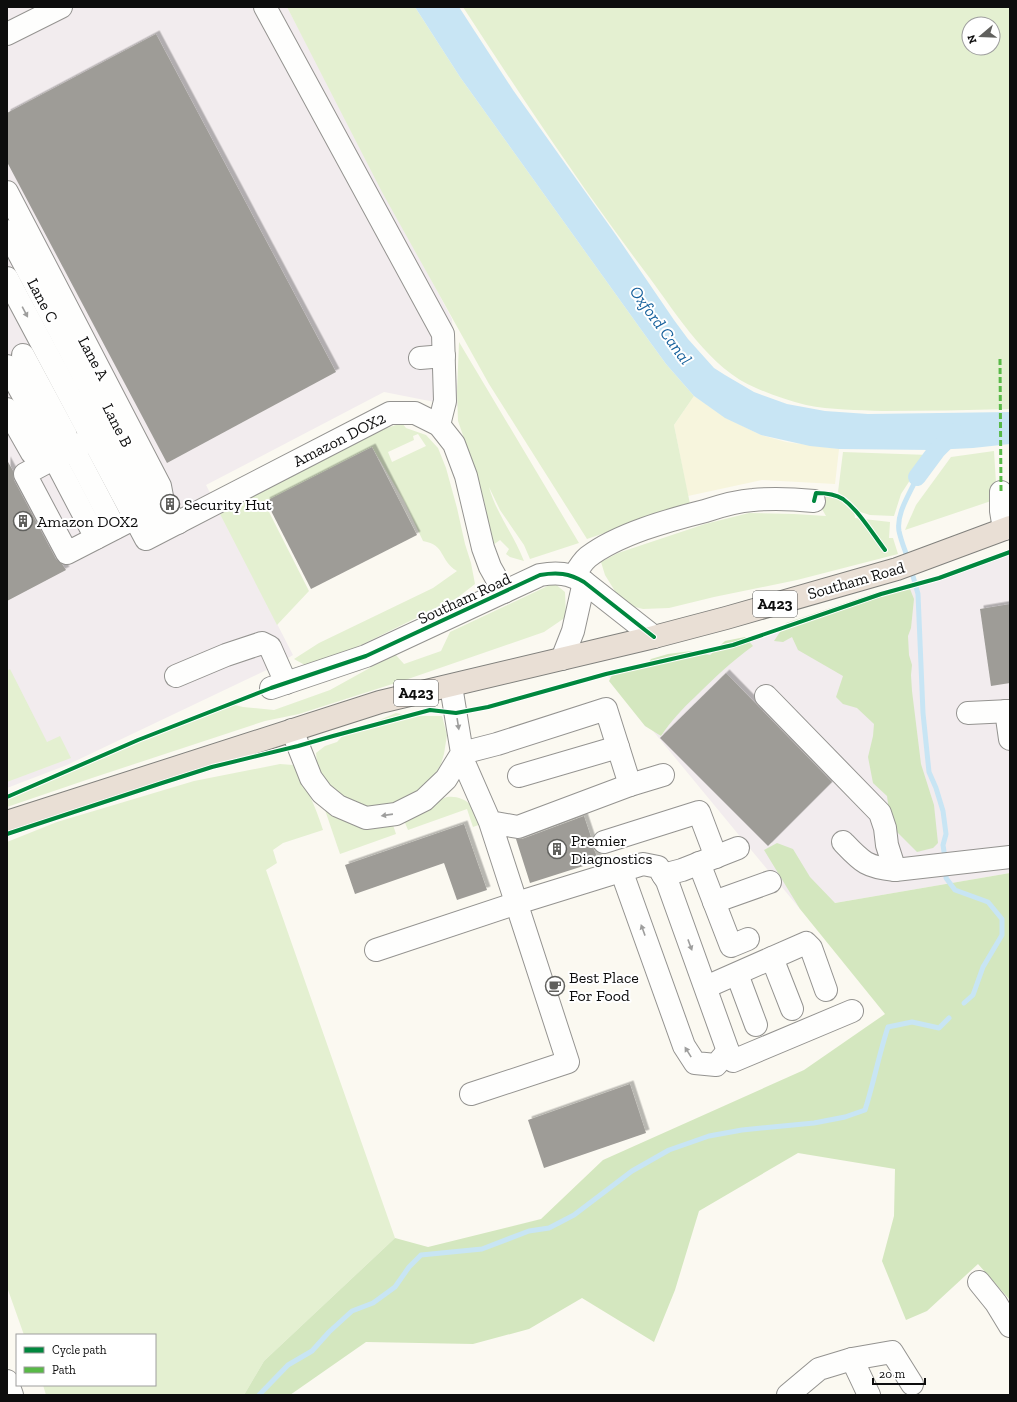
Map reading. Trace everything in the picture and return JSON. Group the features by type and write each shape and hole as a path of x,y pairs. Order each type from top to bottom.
{"highway":[{"name":"Southam Road","path":"7,822 380,702 654,637 726,618 896,569 1007,528"}],"street":[{"path":"7,34 61,7"},
{"path":"265,7 443,334 445,401 439,425"},
{"name":"Lane A","path":"7,192 160,486 164,508 178,523"},
{"name":"Lane B","path":"7,214 123,435 163,516 178,523"},
{"name":"Lane C","path":"7,231 158,522 178,523"},
{"path":"7,278 21,356 63,446 109,530"},
{"path":"21,356 63,446 109,530"},
{"path":"420,358 444,356"},
{"path":"7,385 63,446"},
{"path":"7,409 32,453 63,446"},
{"name":"Amazon DOX2","path":"109,530 146,539 390,413 415,413 439,425"},
{"name":"Southam Road","path":"439,425 454,444 466,476 483,548 490,567 504,592"},
{"path":"63,446 25,474 67,553 109,530"},
{"path":"1001,492 1001,511 1007,528"},
{"path":"562,659 572,631 581,565 587,557 606,546 640,531 670,520 728,504 751,500 775,499 814,501"},
{"name":"Southam Road","path":"176,676 226,655 262,643 270,647 279,686 366,656 540,575 562,573 579,579"},
{"path":"579,579 654,637"},
{"path":"451,686 465,765 487,814 568,1062 471,1094"},
{"path":"766,696 880,813 885,828 887,845 895,870"},
{"path":"292,730 311,778 322,793 338,806 366,818 396,814 424,800 446,779 462,753 497,744 606,709 630,785"},
{"path":"968,713 1008,711 1010,739"},
{"path":"518,776 618,747"},
{"path":"435,789 450,787 463,790 487,814 518,827 630,785 663,775"},
{"path":"604,842 699,812 714,902 731,946 748,939"},
{"path":"843,842 860,860 877,868 895,870 1010,857"},
{"path":"663,875 738,848"},
{"path":"376,950 517,903 643,864 658,867 667,881 728,1051 733,1061 852,1011"},
{"path":"621,870 684,1046 695,1063 716,1065 728,1051"},
{"path":"714,902 770,882"},
{"path":"706,987 806,943 811,948 826,990"},
{"path":"772,958 792,1009"},
{"path":"736,974 756,1025"},
{"path":"978,1282 996,1303 1010,1326"},
{"path":"788,1395 819,1369 852,1359 892,1352 912,1384"},
{"path":"852,1359 870,1395"},
{"path":"7,1381 12,1395"}],"shaded area":[{"path":"7,7 287,7 452,319 457,384 465,408 384,392 206,485 293,655 275,666 67,765 7,788"},
{"path":"694,396 726,418 761,435 786,442 839,449 835,484 762,480 688,496 674,425"},
{"path":"1010,552 1010,873 800,909 606,674 733,645 881,594 939,578"}],"green space":[{"path":"287,7 415,7 460,77 650,342 666,364 694,396 674,425 690,504 587,539 489,384 382,192"},
{"path":"463,7 1010,7 1010,409 883,411 825,408 806,405 781,398 739,379 710,355 683,324 577,178"},
{"path":"459,342 579,543 530,559 524,545 500,510 489,487 496,506 524,561 510,557 506,554 509,549 500,540 493,545 484,501 458,421 457,392"},
{"path":"402,423 406,428 426,435 438,448 446,468 457,508 475,584 457,598 312,669 294,659 319,643 433,588 457,571 451,567 439,549 430,543 423,541 404,501 372,447 265,504 309,591 277,625 220,514 378,431","holes":["418,434 426,446 392,462 388,452 414,440 413,436"]},
{"path":"994,451 997,499 905,530 916,505 951,457"},
{"path":"843,452 929,455 916,471 901,494 894,516 870,515 854,510 855,518 890,522 889,538 893,538 898,554 797,580 669,608 643,609 623,604 605,575 601,562 618,553 705,524 749,513 826,516 822,509 826,493 842,499 850,506 838,492"},
{"path":"554,583 565,592 566,617 544,632 408,679 299,714 265,721 7,807 7,797 138,740 231,704 243,707 274,710 330,690 395,654 404,664 441,651 450,632"},
{"path":"908,584 914,599 911,628 908,636 909,655 912,665 912,691 921,764 934,805 938,843 933,848 917,852 891,826 887,796 873,783 868,757 874,724 857,708 843,704 836,697 843,676 798,650 792,637 783,642 774,641 786,623 875,593"},
{"path":"745,637 753,646 723,670 690,702 673,720 661,736 645,726 609,681 612,675 645,667 651,659 668,654 691,651 710,655 725,641"},
{"path":"10,669 47,742 60,736 71,758 7,782 7,671"},
{"path":"396,713 413,716 442,716 447,735 444,754 441,764 432,779 406,801 373,809 336,795 322,776 317,764 316,753 325,746 337,742 348,730 365,726"},
{"path":"280,764 293,765 310,797 323,830 283,843 273,850 277,863 266,870 395,1238 264,1361 244,1395 46,1395 43,1386 156,1386 156,1334 24,1334 7,1287 7,842 57,822 194,781"},
{"path":"447,797 465,800 477,812 484,823 473,827 467,809 408,830 403,818"},
{"path":"329,809 392,822 396,834 340,854 325,810"},
{"path":"777,843 793,849 810,877 835,903 1010,873 1010,1300 978,1264 927,1311 906,1320 882,1261 894,1216 895,1169 798,1153 699,1211 675,1290 654,1342 582,1298 529,1329 473,1344 366,1342 290,1395 244,1395 264,1361 395,1238 428,1247 541,1219 603,1160 804,1070 885,1014 800,909 764,850"}],"water":[{"name":"Oxford Canal","path":"415,7 459,7 513,90 616,235 674,320 688,339 714,368 754,392 787,404 825,411 868,414 1010,412 1010,444 932,450 839,449 810,446 761,435 725,418 694,396 666,364 650,342 460,77"}],"building":[{"path":"156,34 336,372 167,463 7,162 7,113"},
{"path":"372,447 417,535 311,589 266,501"},
{"name":"Amazon DOX2","path":"7,460 13,471 14,480 56,559 66,570 7,601"},
{"path":"1010,604 1010,683 991,686 980,609"},
{"path":"726,673 832,782 768,846 660,738"},
{"name":"Premier Diagnostics","path":"584,816 592,840 592,845 599,861 530,883 516,839 522,839"},
{"path":"464,824 487,890 457,900 444,863 355,894 345,865"},
{"path":"630,1084 646,1133 544,1168 528,1120"}],"waterway":[{"path":"917,477 937,450 955,432"},
{"path":"908,559 900,535 899,524 904,504 917,477"},
{"path":"911,569 918,594 923,713 929,772 943,811 946,834 943,845 945,858"},
{"path":"946,868 946,878 955,890 988,902 1002,919 1002,935 983,967 973,995 964,1003"},
{"path":"259,1395 288,1365 312,1351 329,1332 352,1311 373,1303 395,1287 409,1267 421,1255 482,1249 529,1231 549,1228 574,1215 632,1171 669,1150 709,1136 742,1130 814,1123 845,1117 865,1110 888,1027 912,1022 939,1028 949,1018"}],"marked path":[{"path":"1000,359 1001,492"}],"cycle path":[{"path":"814,501 816,493 830,494 843,499 860,516 885,550"},
{"path":"7,834 212,767 298,746 430,710 456,713 488,707 606,674 733,645 881,594 939,578 1010,552"},
{"path":"7,797 138,740 271,688 366,656 540,575 563,574 584,582 654,637"}],"place":[{"name":"Security Hut","path":"170,504"},
{"name":"Amazon DOX2","path":"23,521"},
{"name":"Premier Diagnostics","path":"557,849"},
{"name":"Best Place For Food","path":"555,986"}]}
